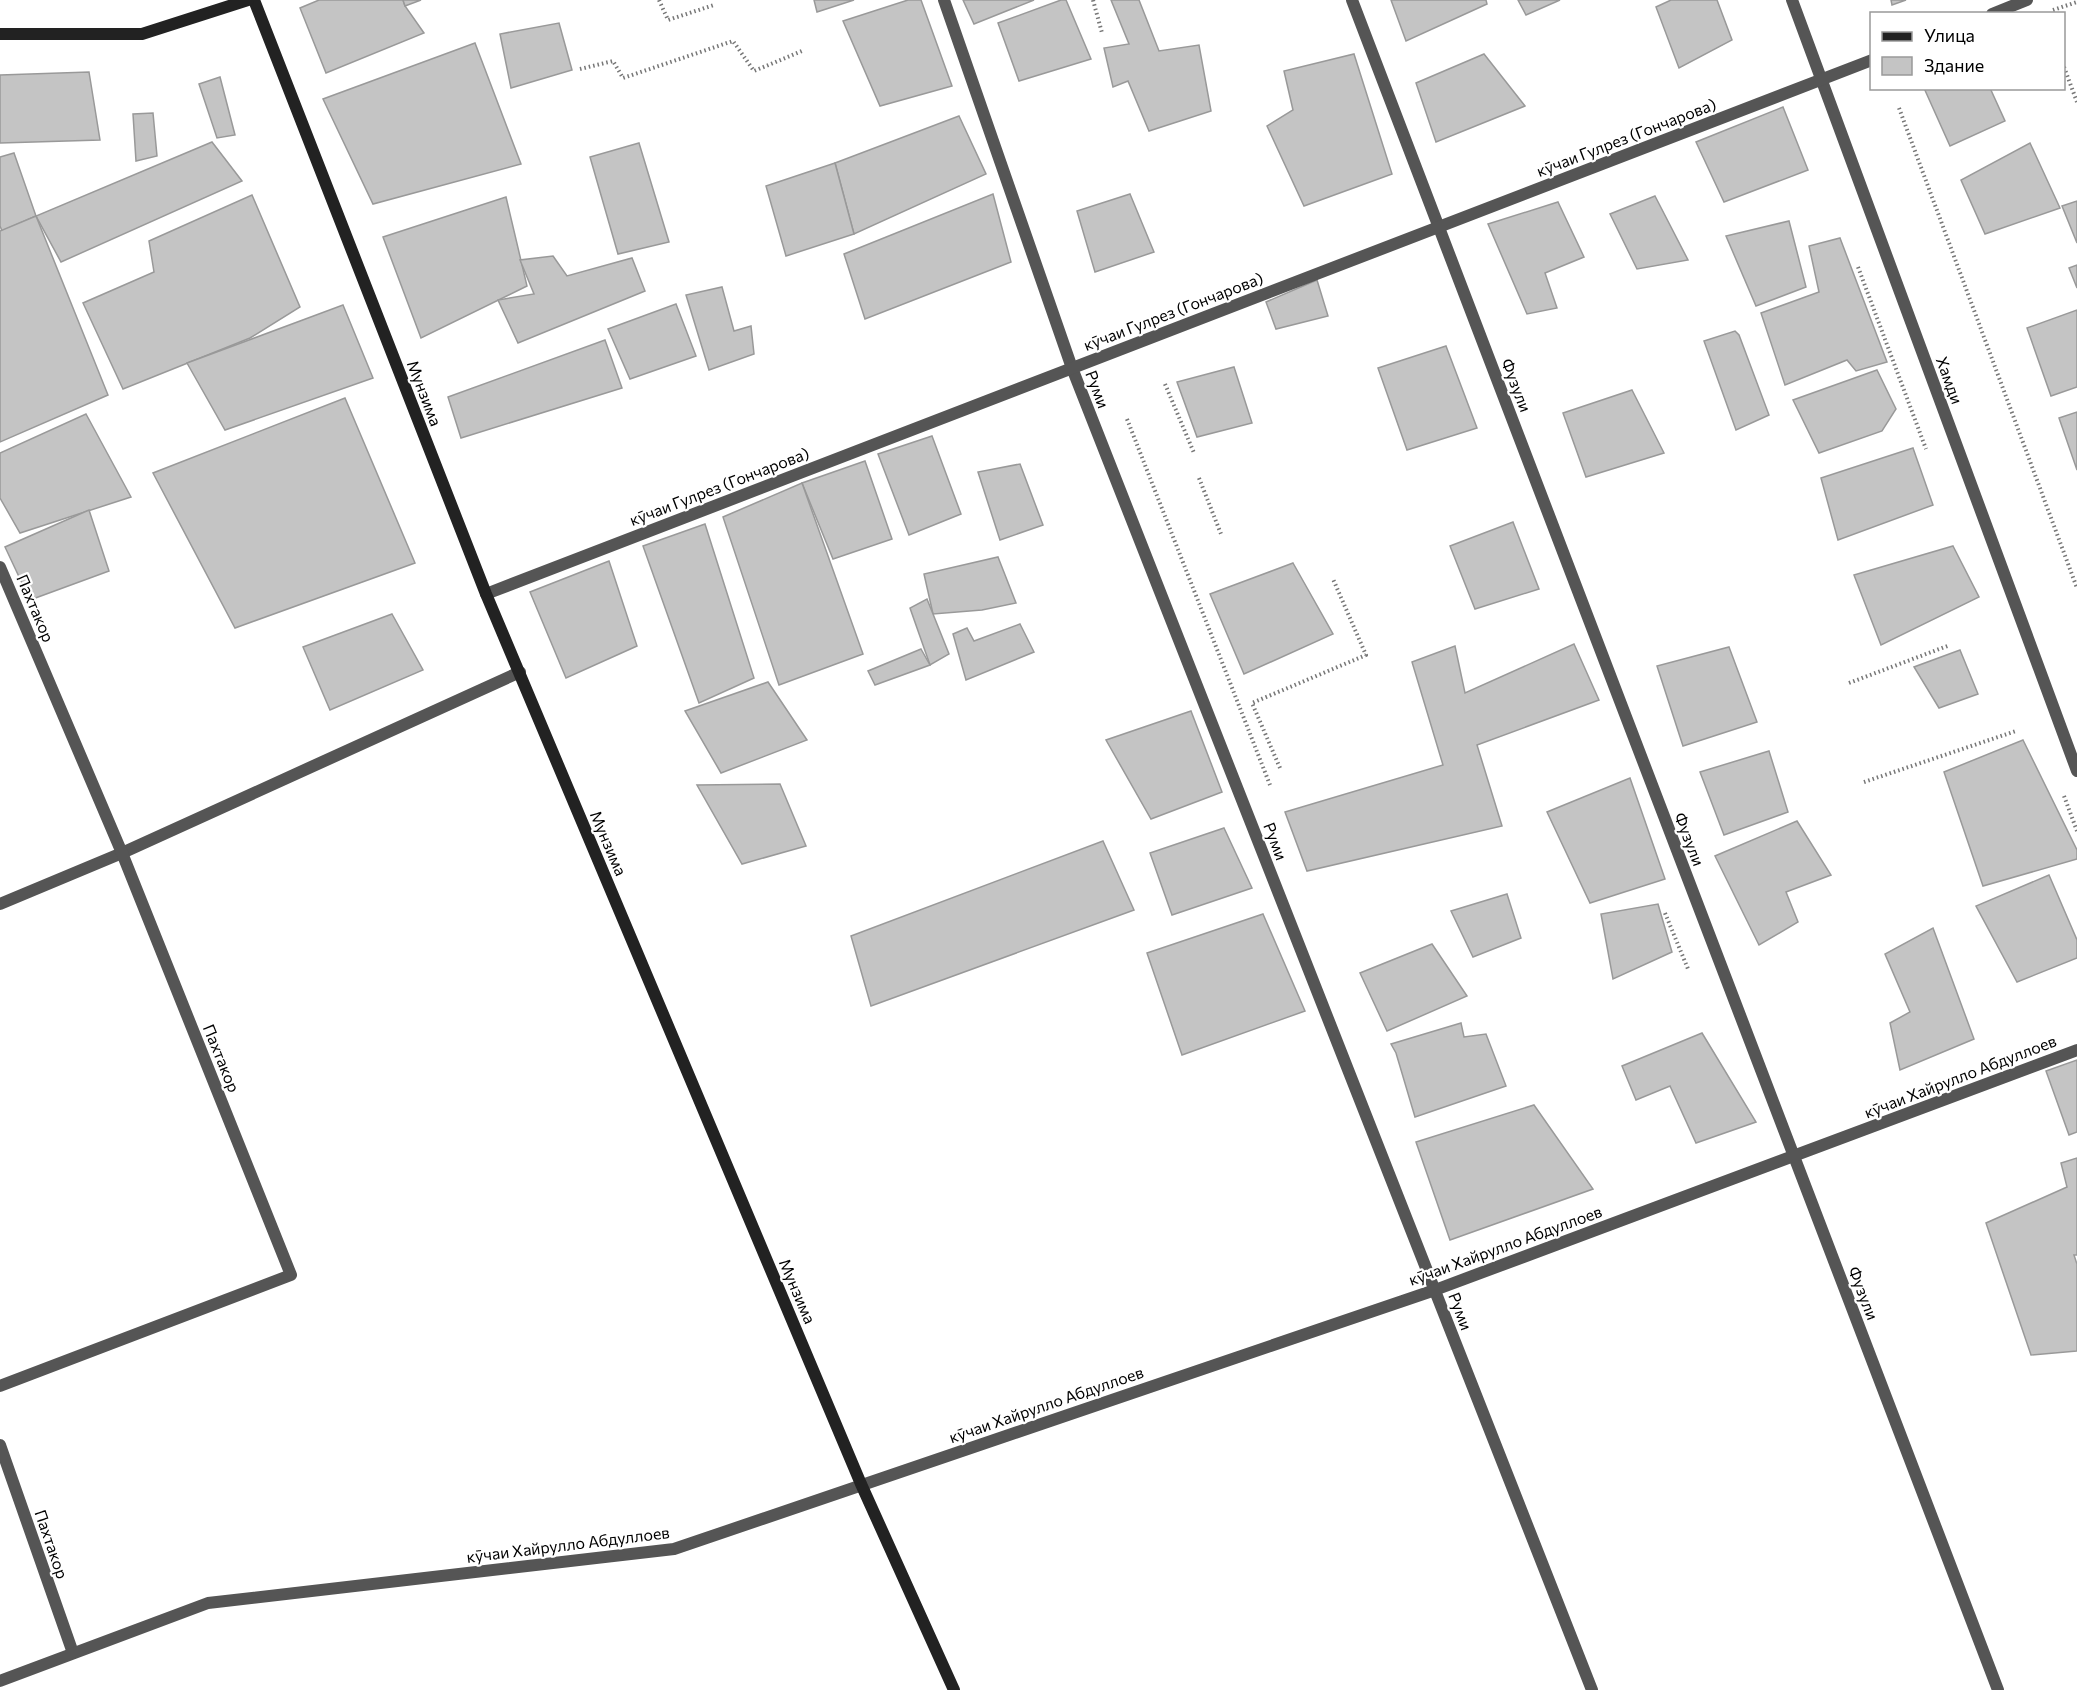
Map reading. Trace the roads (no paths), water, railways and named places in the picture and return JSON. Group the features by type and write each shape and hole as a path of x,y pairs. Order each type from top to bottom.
{"street":[{"path":"0,34 142,34 248,0"},
{"name":"Мунзима","path":"254,0 486,594 861,1484 954,1690"},
{"name":"Руми","path":"944,0 1072,368 1592,1690"},
{"name":"Фузули","path":"1353,0 1998,1690"},
{"name":"Хамди","path":"1792,0 2077,771"},
{"path":"1997,12 2027,0"},
{"name":"кӯчаи Гулрез (Гончарова)","path":"486,594 1870,61"},
{"name":"Пахтакор","path":"0,567 122,853 291,1275 0,1386"},
{"path":"0,904 122,853 520,672"},
{"name":"кӯчаи Хайрулло Абдуллоев","path":"0,1681 208,1603 674,1549 1435,1290 2077,1050"},
{"name":"Пахтакор","path":"0,1445 73,1653"}]}
